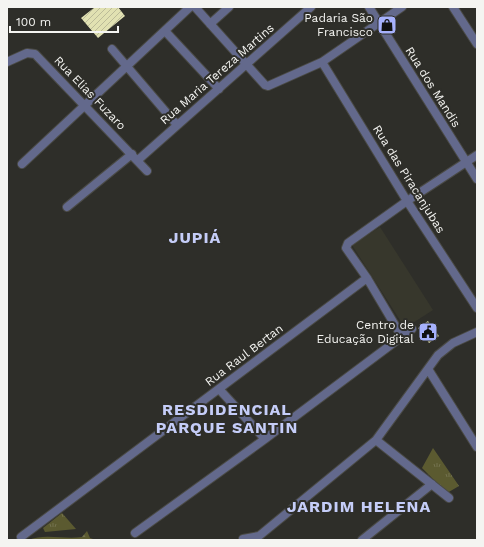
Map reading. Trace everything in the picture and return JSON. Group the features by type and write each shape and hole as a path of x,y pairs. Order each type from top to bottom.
{"street":[{"path":"22,164 86,106 190,7"},
{"path":"195,7 265,85 276,84 322,62 402,7"},
{"path":"210,24 229,7"},
{"name":"Rua Maria Tereza Martins","path":"67,207 177,125 311,7"},
{"name":"Rua dos Mandis","path":"369,7 477,179"},
{"path":"453,7 477,44"},
{"path":"165,31 219,89"},
{"path":"112,49 177,125"},
{"name":"Rua Elias Fuzaro","path":"7,62 28,53 35,54 147,171"},
{"name":"Rua das Piracanjubas","path":"322,62 407,201 477,308"},
{"path":"402,336 367,278 346,248 348,243 407,201 477,155"},
{"name":"Rua Raul Bertan","path":"21,537 367,278"},
{"path":"135,533 265,439 412,329"},
{"path":"243,539 259,536 376,440 438,355 453,343 477,332"},
{"path":"428,369 477,447"},
{"path":"219,390 265,439"},
{"path":"376,440 449,498"},
{"path":"362,540 432,484"}],"shaded area":[{"path":"380,227 433,310 405,328 352,245"}],"green space":[{"path":"433,448 459,486 447,493 422,468"},
{"path":"62,513 76,529 45,532 43,528"},
{"path":"87,531 90,538 96,540 28,540 42,537 82,537"}],"building":[{"path":"95,7 118,7 125,16 98,38 81,18"},
{"name":"Centro de Educação Digital","path":"428,321 439,336 429,343 418,328"}],"place":[{"name":"Padaria São Francisco","path":"387,25"},
{"name":"Centro de Educação Digital","path":"428,332"}],"district":[{"name":"JUPIÁ","path":"195,237"},
{"name":"RESDIDENCIAL PARQUE SANTIN","path":"227,418"},
{"name":"JARDIM HELENA","path":"359,506"}]}
